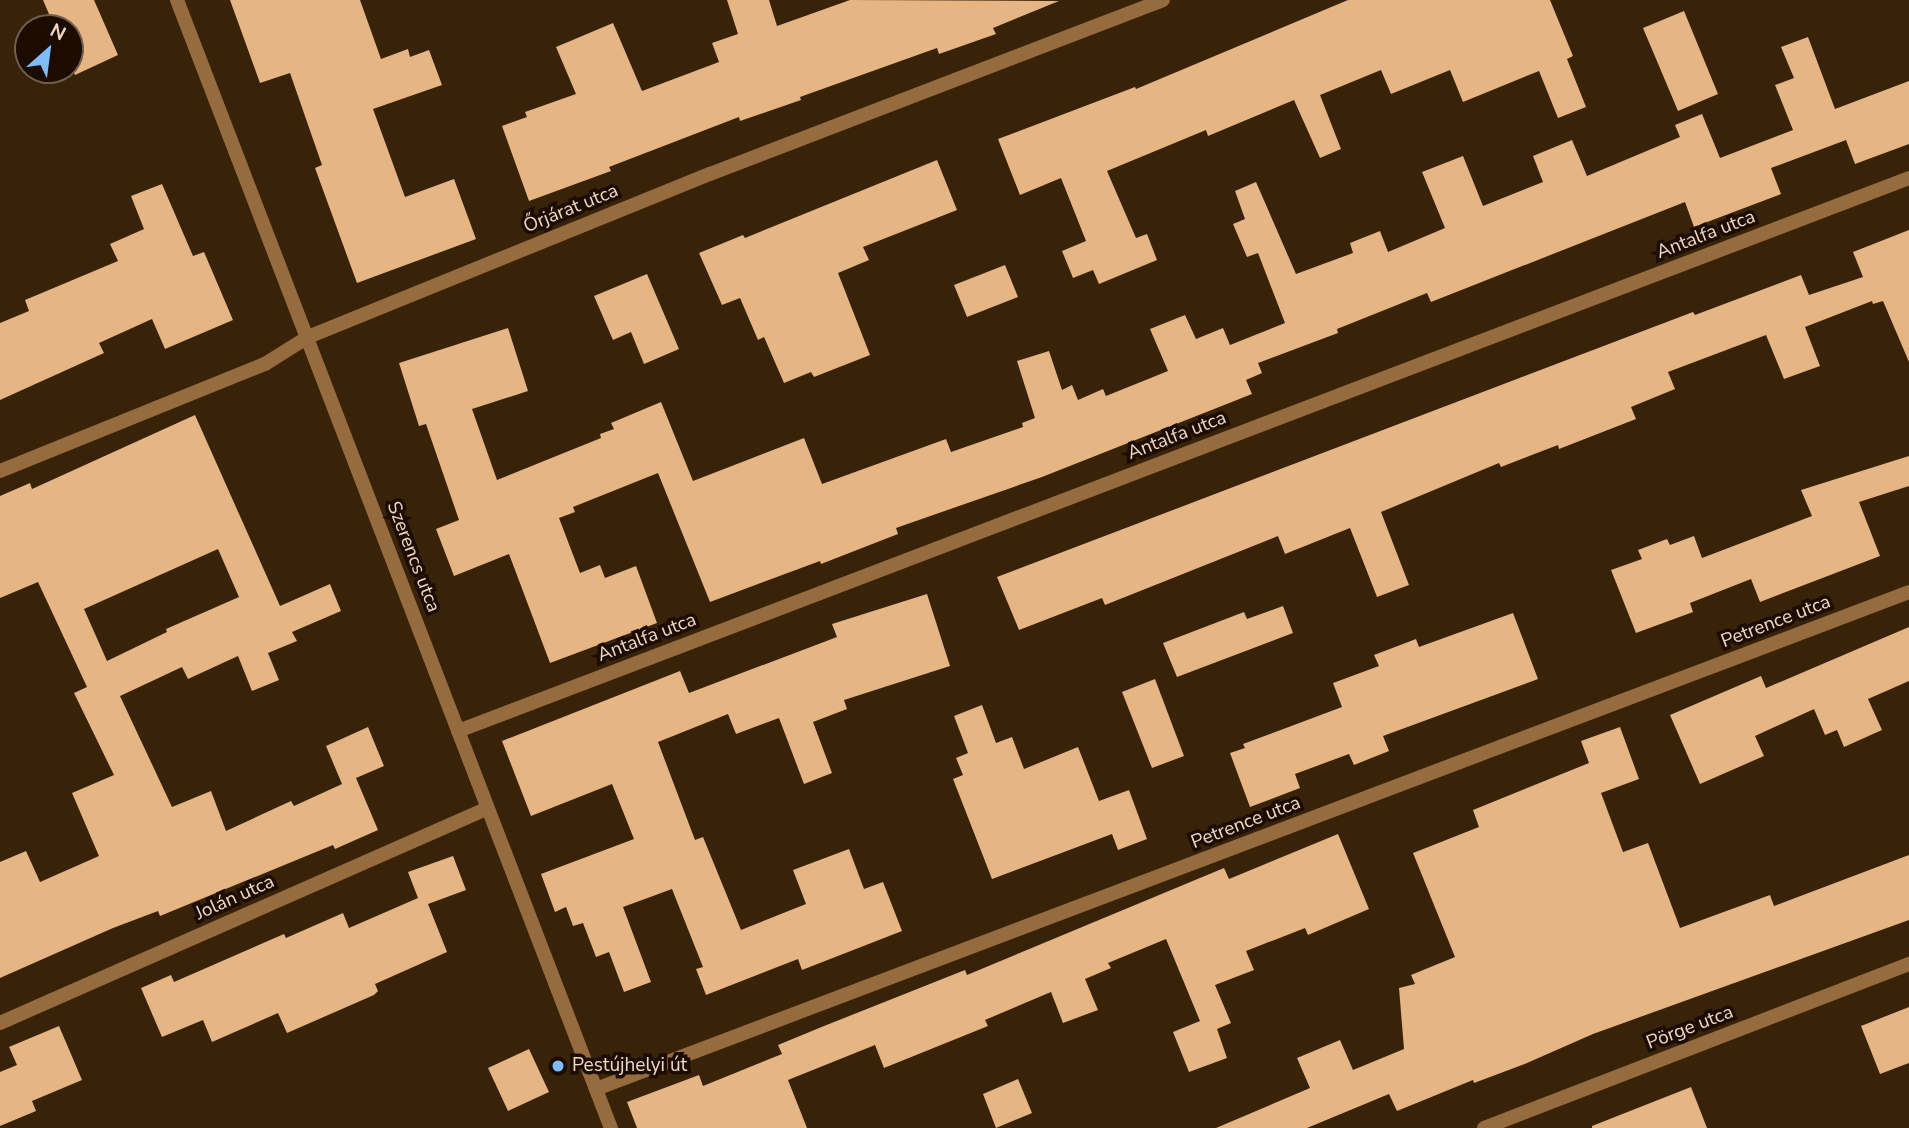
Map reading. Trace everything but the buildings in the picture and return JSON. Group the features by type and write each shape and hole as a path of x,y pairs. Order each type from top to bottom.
{"street":[{"name":"Szerencs utca","path":"177,0 308,337 486,809 611,1128"},
{"name":"Őrjárat utca","path":"0,471 265,364 308,337 710,174 1163,0"},
{"name":"Antalfa utca","path":"458,731 1909,178"},
{"name":"Petrence utca","path":"596,1089 1909,592"},
{"name":"Jolán utca","path":"0,1023 486,809"},
{"name":"Pörge utca","path":"1484,1128 1909,964"}],"place":[{"name":"Pestújhelyi út","path":"558,1066"}]}
